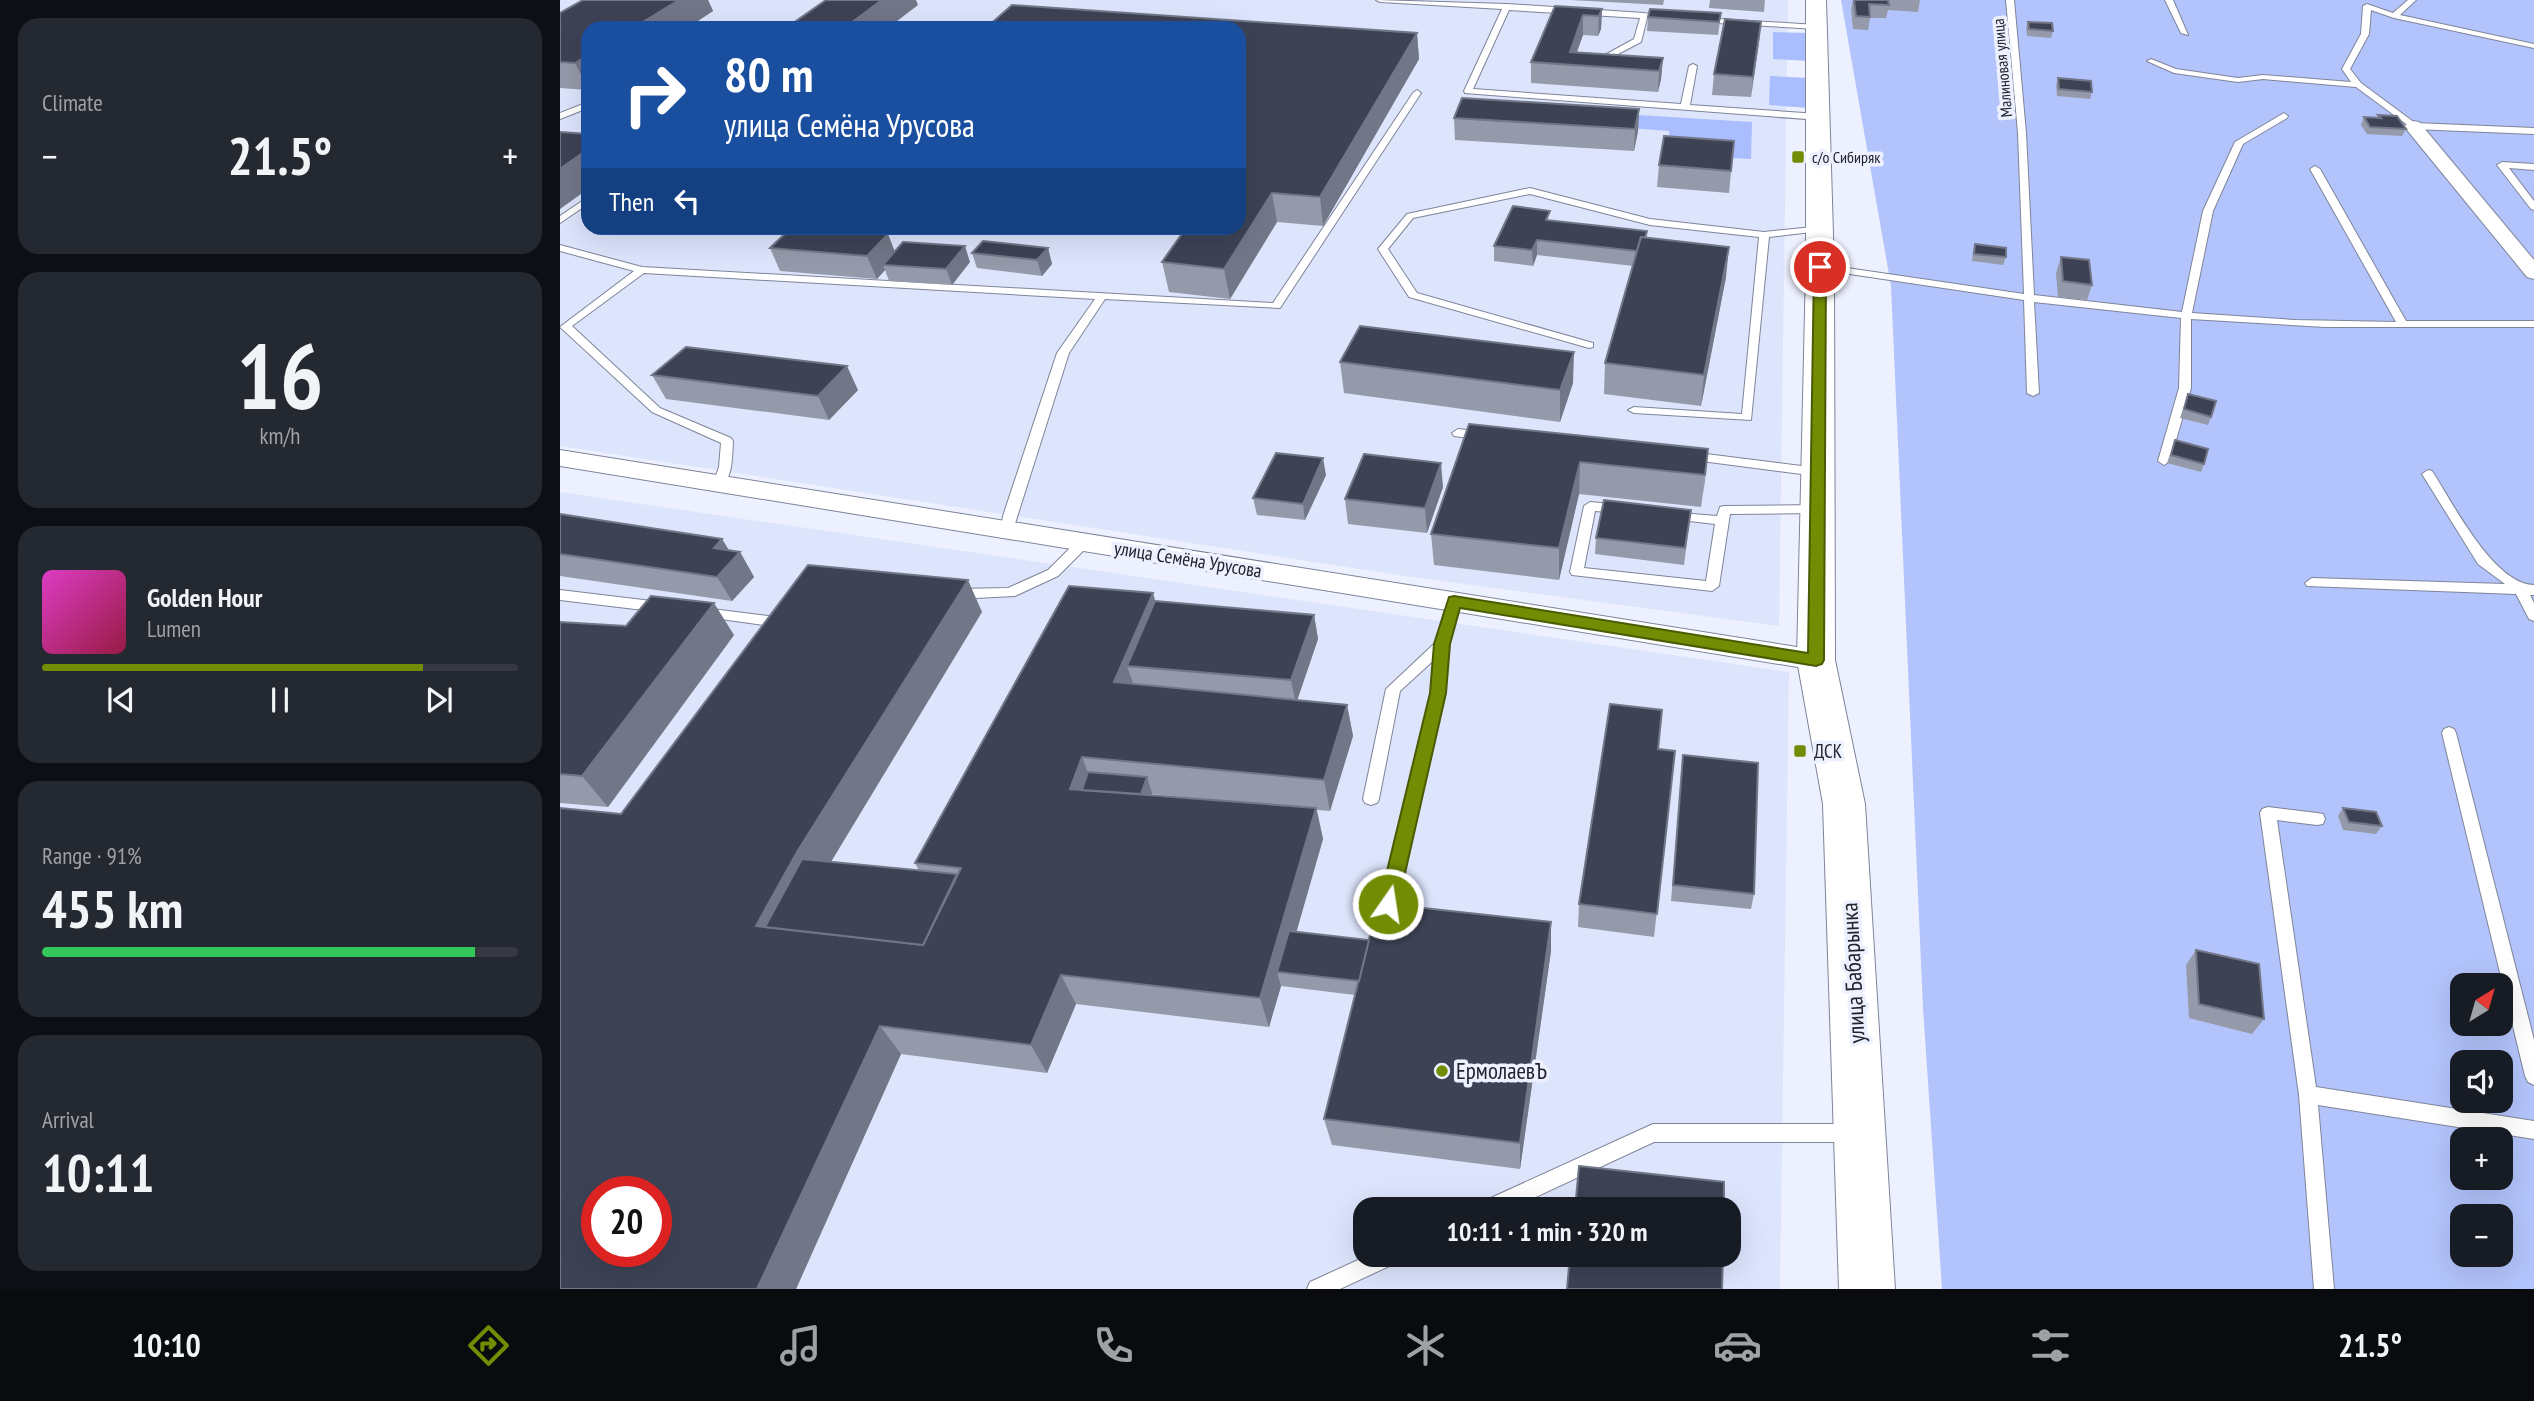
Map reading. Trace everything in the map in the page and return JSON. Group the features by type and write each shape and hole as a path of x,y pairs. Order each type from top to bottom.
{"street":[{"name":"улица Бабарынка","path":"1816,14 1820,267 1816,660 1844,804 1867,1289"},
{"path":"2413,126 2532,268"},
{"name":"улица Семёна Урусова","path":"560,458 1816,660"}],"lane":[{"path":"1380,0 1463,2 1670,17"},
{"name":"Малиновая улица","path":"2010,0 2022,133 2032,393"},
{"path":"2169,0 2185,33"},
{"path":"2394,16 2412,0"},
{"path":"2534,46 2394,16 2363,4 2365,34 2346,69 2358,85 2413,126 2534,131"},
{"path":"1507,6 1468,91 1819,117"},
{"path":"1697,19 1816,14"},
{"path":"1593,65 1638,40 1644,15"},
{"path":"2151,61 2174,71 2238,80 2263,77 2358,85"},
{"path":"1685,108 1693,66"},
{"path":"560,248 642,270 1276,306 1417,93"},
{"path":"560,116 581,108"},
{"path":"2164,461 2185,388 2186,316 2208,211 2239,142 2284,116"},
{"path":"2534,167 2502,166 2534,206"},
{"path":"2315,169 2402,323"},
{"path":"1589,345 1413,295 1383,249 1410,216 1530,191 1650,222 1764,235 1819,228"},
{"path":"560,220 581,205"},
{"path":"1634,410 1747,418 1764,235"},
{"path":"1820,267 2030,299 2186,316 2298,323 2534,324"},
{"path":"642,270 565,327 656,410 727,441 725,467 719,484"},
{"path":"1007,530 1009,516 1063,353 1101,297"},
{"path":"1458,433 1498,437"},
{"path":"1673,453 1817,472"},
{"path":"2428,474 2483,561 2527,590 2534,616"},
{"path":"1630,510 1590,506 1577,572 1712,586 1724,510 1816,509"},
{"path":"1656,513 1722,521"},
{"path":"939,592 1010,593 1053,573 1084,542"},
{"path":"2312,583 2527,590"},
{"path":"560,595 668,608"},
{"path":"1427,908 1388,904 1438,693 1442,644 1454,601"},
{"path":"695,612 789,624"},
{"path":"1371,800 1393,690 1442,644"},
{"path":"2449,733 2534,1076"},
{"path":"2317,819 2268,813 2308,1095 2323,1289"},
{"path":"2308,1095 2534,1130"},
{"path":"1515,1197 1653,1133 1861,1132"},
{"path":"1317,1289 1365,1267"}],"shaded area":[{"path":"560,0 1788,0 1779,626 1412,577 560,446"},
{"path":"1841,0 2534,0 2534,1289 1942,1289 1923,1008 1891,286"},
{"path":"1773,32 1809,33 1809,61 1773,59"},
{"path":"1770,76 1809,78 1809,108 1769,105"},
{"path":"1473,105 1752,122 1751,159 1671,155 1669,131 1476,116"},
{"path":"560,492 1789,672 1780,1289 560,1289"}],"building":[{"path":"583,0 679,0 644,21 581,21 581,59 575,63 560,62 560,13"},
{"path":"826,0 882,0 854,21 796,21"},
{"path":"1854,0 1888,0 1889,5 1869,4 1870,17 1856,16"},
{"path":"1012,5 1243,21 994,21"},
{"path":"1555,6 1602,9 1599,16 1583,15 1570,52 1663,58 1659,71 1531,62"},
{"path":"1650,9 1721,13 1719,22 1648,17"},
{"path":"1725,19 1761,22 1753,77 1714,74"},
{"path":"1246,21 1417,33 1320,197 1272,193 1246,234"},
{"path":"2028,22 2052,23 2053,31 2029,29"},
{"path":"2058,78 2091,81 2092,92 2059,89"},
{"path":"1462,98 1639,109 1635,129 1454,118"},
{"path":"2378,115 2397,116 2406,129 2370,127 2364,117 2381,118"},
{"path":"560,132 581,134 581,154 560,169"},
{"path":"1664,136 1734,141 1731,171 1659,165"},
{"path":"1513,206 1550,211 1546,220 1647,231 1645,238 1641,237 1637,251 1537,240 1532,250 1494,246"},
{"path":"784,235 887,235 867,256 770,248"},
{"path":"1181,235 1245,235 1224,269 1162,262"},
{"path":"1641,237 1729,247 1704,375 1605,363"},
{"path":"983,241 1048,248 1037,260 972,253"},
{"path":"903,242 965,246 946,269 883,265"},
{"path":"1975,244 2006,248 2006,257 1974,254"},
{"path":"2061,257 2089,260 2092,285 2063,281"},
{"path":"1360,326 1574,352 1560,390 1340,362"},
{"path":"686,347 847,366 818,396 652,375"},
{"path":"2188,394 2216,401 2211,417 2184,409"},
{"path":"1469,424 1708,449 1705,475 1580,462 1559,548 1431,534"},
{"path":"2175,440 2208,449 2204,464 2171,455"},
{"path":"1276,453 1323,458 1303,504 1253,498"},
{"path":"1364,454 1441,463 1425,508 1345,499"},
{"path":"1604,500 1691,510 1685,548 1596,538"},
{"path":"560,514 722,539 714,548 740,552 717,577 560,554"},
{"path":"808,565 968,580 797,852 756,926 923,945 961,868 915,863 1069,586 1153,593 1114,682 1347,705 1324,780 1082,757 1070,789 1316,808 1260,998 1061,975 1031,1045 880,1026 757,1289 560,1289 560,808 621,814"},
{"path":"651,596 714,603 582,776 560,774 560,622 626,626"},
{"path":"1155,601 1314,615 1291,680 1127,666"},
{"path":"1610,704 1662,710 1658,749 1675,751 1657,914 1579,904"},
{"path":"1683,755 1758,763 1754,894 1673,885"},
{"path":"1088,772 1147,777 1141,794 1082,790"},
{"path":"2343,808 2376,812 2382,826 2349,822"},
{"path":"802,859 957,874 923,945 765,927"},
{"name":"ЕрмолаевЪ","path":"1378,903 1551,922 1520,1143 1324,1119"},
{"path":"1289,931 1369,940 1359,981 1277,972"},
{"path":"2196,950 2259,964 2264,1019 2199,1004"},
{"path":"1579,1166 1724,1182 1724,1197 1576,1197"},
{"path":"1569,1267 1723,1267 1722,1289 1567,1289"}],"place":[{"name":"с/о Сибиряк","path":"1798,157"},
{"name":"ДСК","path":"1800,751"},
{"name":"ЕрмолаевЪ","path":"1442,1071"}],"route":[{"path":"1388,904 1438,693 1442,644 1454,601 1816,660 1820,267"}]}
